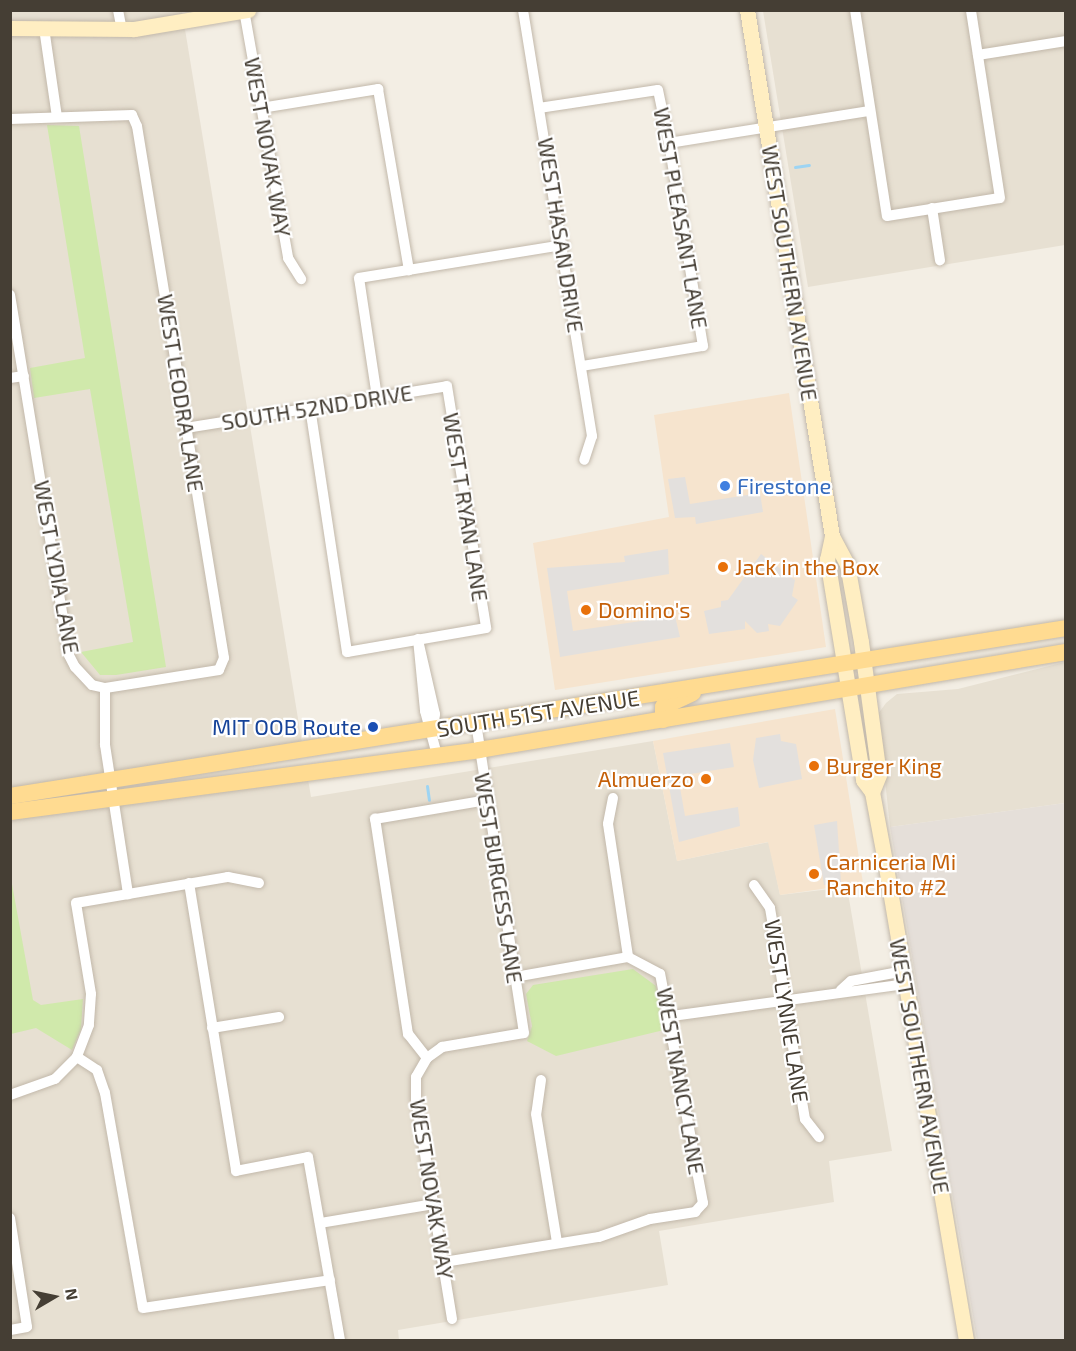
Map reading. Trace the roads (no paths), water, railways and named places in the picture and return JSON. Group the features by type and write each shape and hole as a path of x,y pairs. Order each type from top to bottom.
{"main road":[{"name":"WEST SOUTHERN AVENUE","path":"747,10 832,536 847,564 862,662 857,689"},
{"path":"10,28 122,30 245,11"},
{"name":"WEST SOUTHERN AVENUE","path":"832,536 827,559 844,664 857,689 879,775 872,792 966,1341"},
{"name":"SOUTH 51ST AVENUE","path":"10,812 111,788 433,729 1065,628"},
{"name":"SOUTH 51ST AVENUE","path":"10,796 111,788 479,750 857,689 1065,652"},
{"path":"663,720 663,707 707,685"}],"street":[{"path":"118,10 122,30"},
{"name":"WEST HASAN DRIVE","path":"523,10 563,245 592,435 584,460"},
{"path":"855,10 886,216 1000,198 971,10"},
{"name":"WEST NOVAK WAY","path":"245,11 288,258 301,279"},
{"path":"10,119 57,117 44,28"},
{"path":"978,55 1065,40"},
{"path":"261,108 378,89 409,270"},
{"name":"WEST PLEASANT LANE","path":"539,108 658,90 703,346 582,366"},
{"path":"669,143 869,111"},
{"name":"WEST LEODRA LANE","path":"57,117 132,115 224,658 219,670 105,688"},
{"path":"932,208 940,260"},
{"path":"377,398 359,278 563,245"},
{"name":"WEST LYDIA LANE","path":"10,296 69,655 82,677 105,688"},
{"path":"10,378 24,376"},
{"name":"SOUTH 52ND DRIVE","path":"186,428 447,386"},
{"name":"WEST T RYAN LANE","path":"418,639 486,628 447,386"},
{"path":"310,408 347,652 418,639 425,711 433,729 437,755"},
{"path":"105,688 111,788 128,894"},
{"name":"WEST BURGESS LANE","path":"427,1058 442,1047 524,1034 476,723"},
{"path":"515,977 628,957 608,824 613,798"},
{"path":"427,1058 408,1034 375,819 487,800"},
{"path":"10,1095 54,1079 77,1057 89,1025 91,994 76,903 228,876 259,883"},
{"path":"189,883 236,1171 308,1157 340,1341"},
{"name":"WEST LYNNE LANE","path":"754,885 770,908 805,1119 819,1137"},
{"name":"WEST NANCY LANE","path":"557,1242 599,1237 701,1208 672,1016 663,979 645,962 628,957"},
{"path":"672,1016 841,990 852,994 905,978"},
{"path":"212,1028 279,1017"},
{"path":"77,1057 97,1070 105,1093 143,1308 330,1280"},
{"name":"WEST NOVAK WAY","path":"427,1058 416,1077 416,1100 452,1319"},
{"path":"444,1262 557,1242 536,1114 542,1080"},
{"path":"320,1223 434,1204"},
{"path":"10,1218 27,1327 10,1330"}],"waterway":[{"path":"795,167 809,165"},
{"path":"427,786 429,800"}],"place":[{"name":"Firestone","path":"725,486"},
{"name":"Jack in the Box","path":"723,567"},
{"name":"Domino's","path":"586,610"},
{"name":"MIT OOB Route","path":"373,727"},
{"name":"Burger King","path":"814,766"},
{"name":"Almuerzo","path":"706,779"},
{"name":"Carniceria Mi Ranchito #2","path":"814,874"}]}
